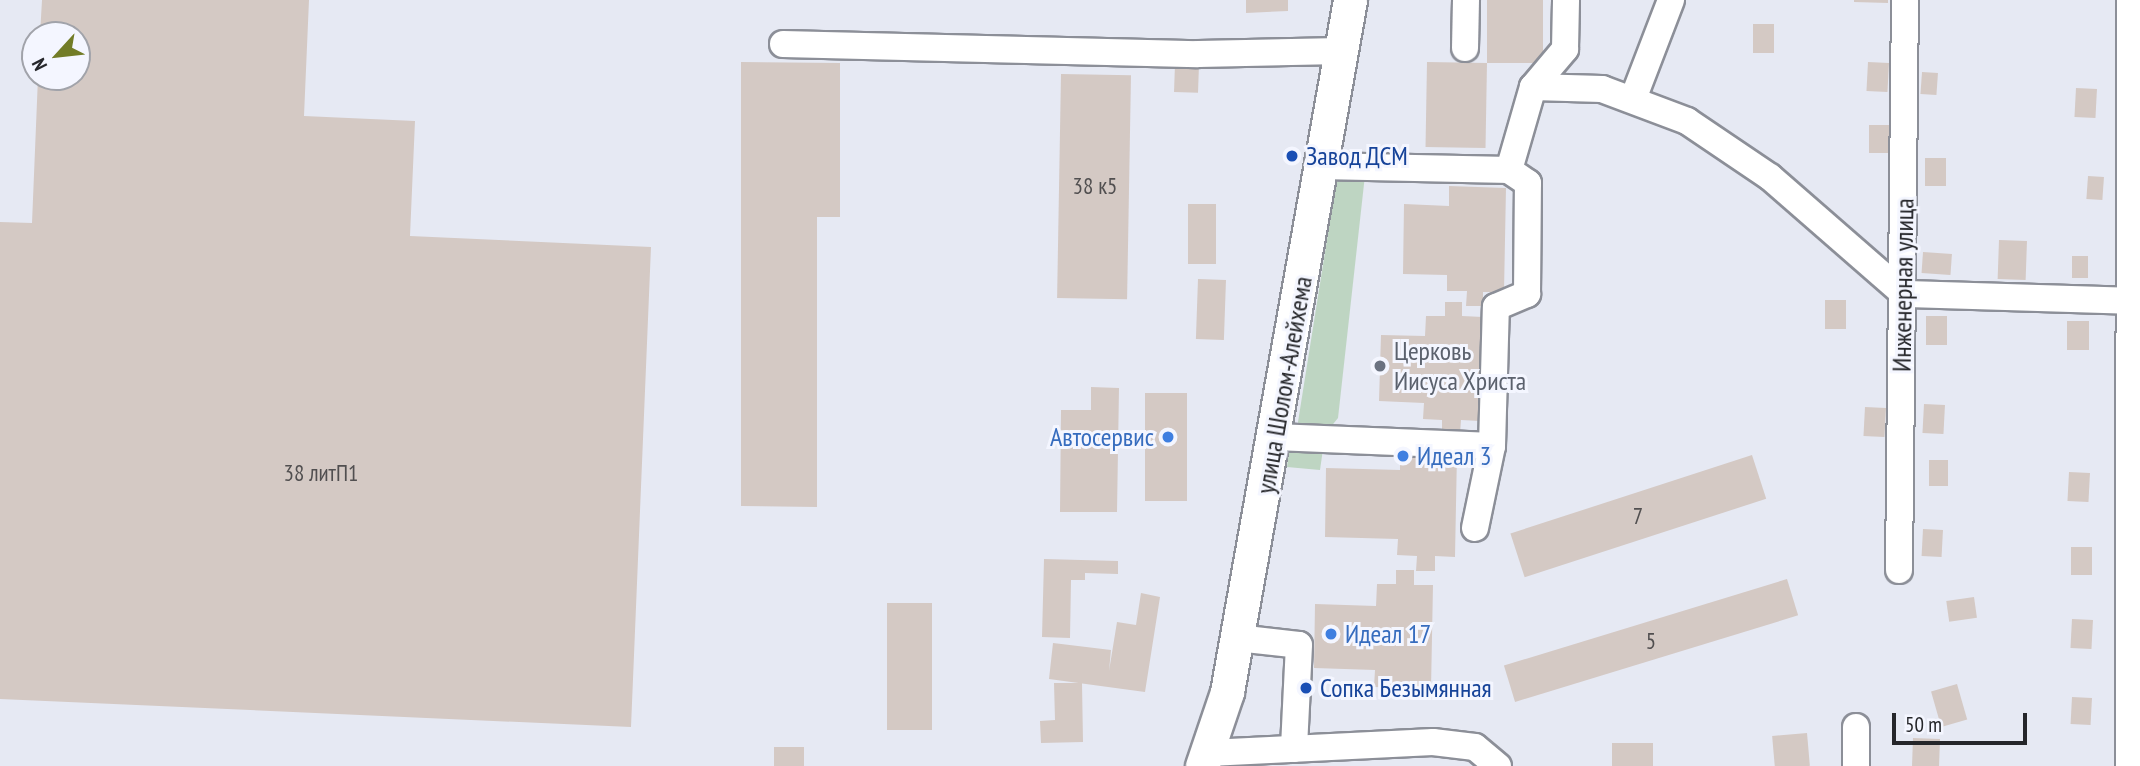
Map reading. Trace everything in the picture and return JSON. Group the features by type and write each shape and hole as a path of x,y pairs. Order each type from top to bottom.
{"main road":[{"name":"улица Шолом-Алейхема","path":"1205,760 1237,638 1276,437 1350,0"}],"street":[{"path":"1465,48 1466,0"},
{"path":"1508,170 1533,87 1565,49 1566,0"},
{"path":"1633,99 1671,0"},
{"name":"Инженерная улица","path":"1899,570 1905,0"},
{"path":"2130,0 2134,300 2132,759"},
{"path":"783,44 1198,54 1341,51"},
{"path":"1533,87 1602,89 1687,121 1770,177 1903,294 2134,300"},
{"path":"1321,166 1508,170 1528,183 1527,294 1496,307 1492,446 1475,528"},
{"path":"1276,437 1492,446"},
{"path":"1237,638 1299,645 1294,749"},
{"path":"1856,727 1856,766"},
{"path":"1205,760 1294,749 1433,742 1475,747 1498,766"}],"green space":[{"path":"1345,175 1365,175 1338,418 1325,434 1300,429 1298,422 1336,183"},
{"path":"1289,449 1323,449 1320,470 1287,467"}],"building":[{"path":"42,0 309,0 304,116 415,121 410,236 651,247 631,727 0,699 0,222 32,223 37,91 91,91 91,21 41,21"},
{"path":"1246,0 1288,0 1288,11 1246,13"},
{"path":"1487,0 1543,0 1543,63 1487,63"},
{"path":"1888,0 1888,3 1854,2"},
{"path":"1753,24 1774,24 1774,53 1753,53"},
{"path":"741,62 840,63 840,217 817,217 817,507 741,506"},
{"path":"1427,62 1487,63 1486,148 1426,147"},
{"path":"1868,62 1889,63 1887,92 1866,91"},
{"path":"1175,64 1199,65 1198,93 1174,92"},
{"path":"1922,72 1938,73 1936,95 1920,94"},
{"path":"1061,74 1131,75 1127,299 1057,298"},
{"path":"2076,88 2097,89 2095,118 2074,117"},
{"path":"1869,125 1890,125 1890,153 1869,153"},
{"path":"1925,158 1946,158 1946,186 1925,186"},
{"path":"2088,176 2104,177 2102,200 2086,199"},
{"path":"1449,186 1506,188 1504,292 1483,292 1483,306 1466,306 1467,291 1447,291 1447,275 1403,274 1404,204 1449,206"},
{"path":"1188,204 1216,204 1216,264 1188,264"},
{"path":"1999,240 2027,241 2026,280 1998,279"},
{"path":"1923,252 1952,254 1950,275 1922,273"},
{"path":"2072,256 2088,256 2088,278 2072,278"},
{"path":"1198,279 1226,280 1224,340 1196,339"},
{"path":"1825,300 1846,300 1846,329 1825,329"},
{"path":"1445,302 1462,302 1462,316 1483,317 1480,421 1461,420 1460,434 1442,433 1442,420 1423,419 1424,403 1379,401 1381,335 1425,336 1426,316 1445,316"},
{"path":"1926,316 1947,316 1947,345 1926,345"},
{"path":"2067,321 2089,321 2089,350 2067,350"},
{"path":"1091,387 1119,388 1117,512 1060,512 1061,410 1091,410"},
{"path":"1145,393 1187,393 1187,501 1145,501"},
{"path":"1924,404 1945,405 1943,434 1922,433"},
{"path":"1865,407 1886,408 1884,437 1863,436"},
{"path":"1400,452 1457,453 1455,557 1435,556 1435,571 1416,571 1417,556 1397,555 1398,539 1325,537 1326,468 1400,470"},
{"path":"1752,455 1766,499 1525,577 1510,533"},
{"path":"1929,460 1948,460 1948,486 1929,486"},
{"path":"2069,472 2090,473 2088,502 2067,501"},
{"path":"1923,529 1943,530 1942,557 1922,556"},
{"path":"2071,547 2092,547 2092,575 2071,575"},
{"path":"1044,559 1118,561 1118,574 1085,573 1085,580 1071,580 1070,638 1042,637"},
{"path":"1396,570 1414,570 1414,585 1433,585 1431,689 1374,687 1375,670 1314,668 1315,604 1376,606 1377,584 1396,584"},
{"path":"1787,579 1798,615 1515,702 1504,666"},
{"path":"1141,593 1160,597 1145,692 1049,679 1053,643 1111,650 1109,671 1117,622 1136,625"},
{"path":"1974,597 1977,618 1949,622 1946,601"},
{"path":"887,603 932,603 932,730 887,730"},
{"path":"2072,619 2093,620 2091,649 2070,648"},
{"path":"1054,683 1082,683 1083,742 1041,743 1040,721 1055,720"},
{"path":"1957,684 1967,720 1941,727 1931,691"},
{"path":"2072,697 2092,698 2091,725 2071,724"},
{"path":"1807,733 1810,766 1775,766 1772,736"},
{"path":"1913,738 1940,739 1939,766 1912,766"},
{"path":"1612,743 1653,743 1653,766 1612,766"},
{"path":"774,747 804,747 804,766 774,766"}],"place":[{"name":"Завод ДСМ","path":"1292,156"},
{"name":"Церковь Иисуса Христа","path":"1380,366"},
{"name":"Автосервис","path":"1168,437"},
{"name":"Идеал 3","path":"1403,456"},
{"name":"Идеал 17","path":"1331,634"},
{"name":"Сопка Безымянная","path":"1306,688"}]}
